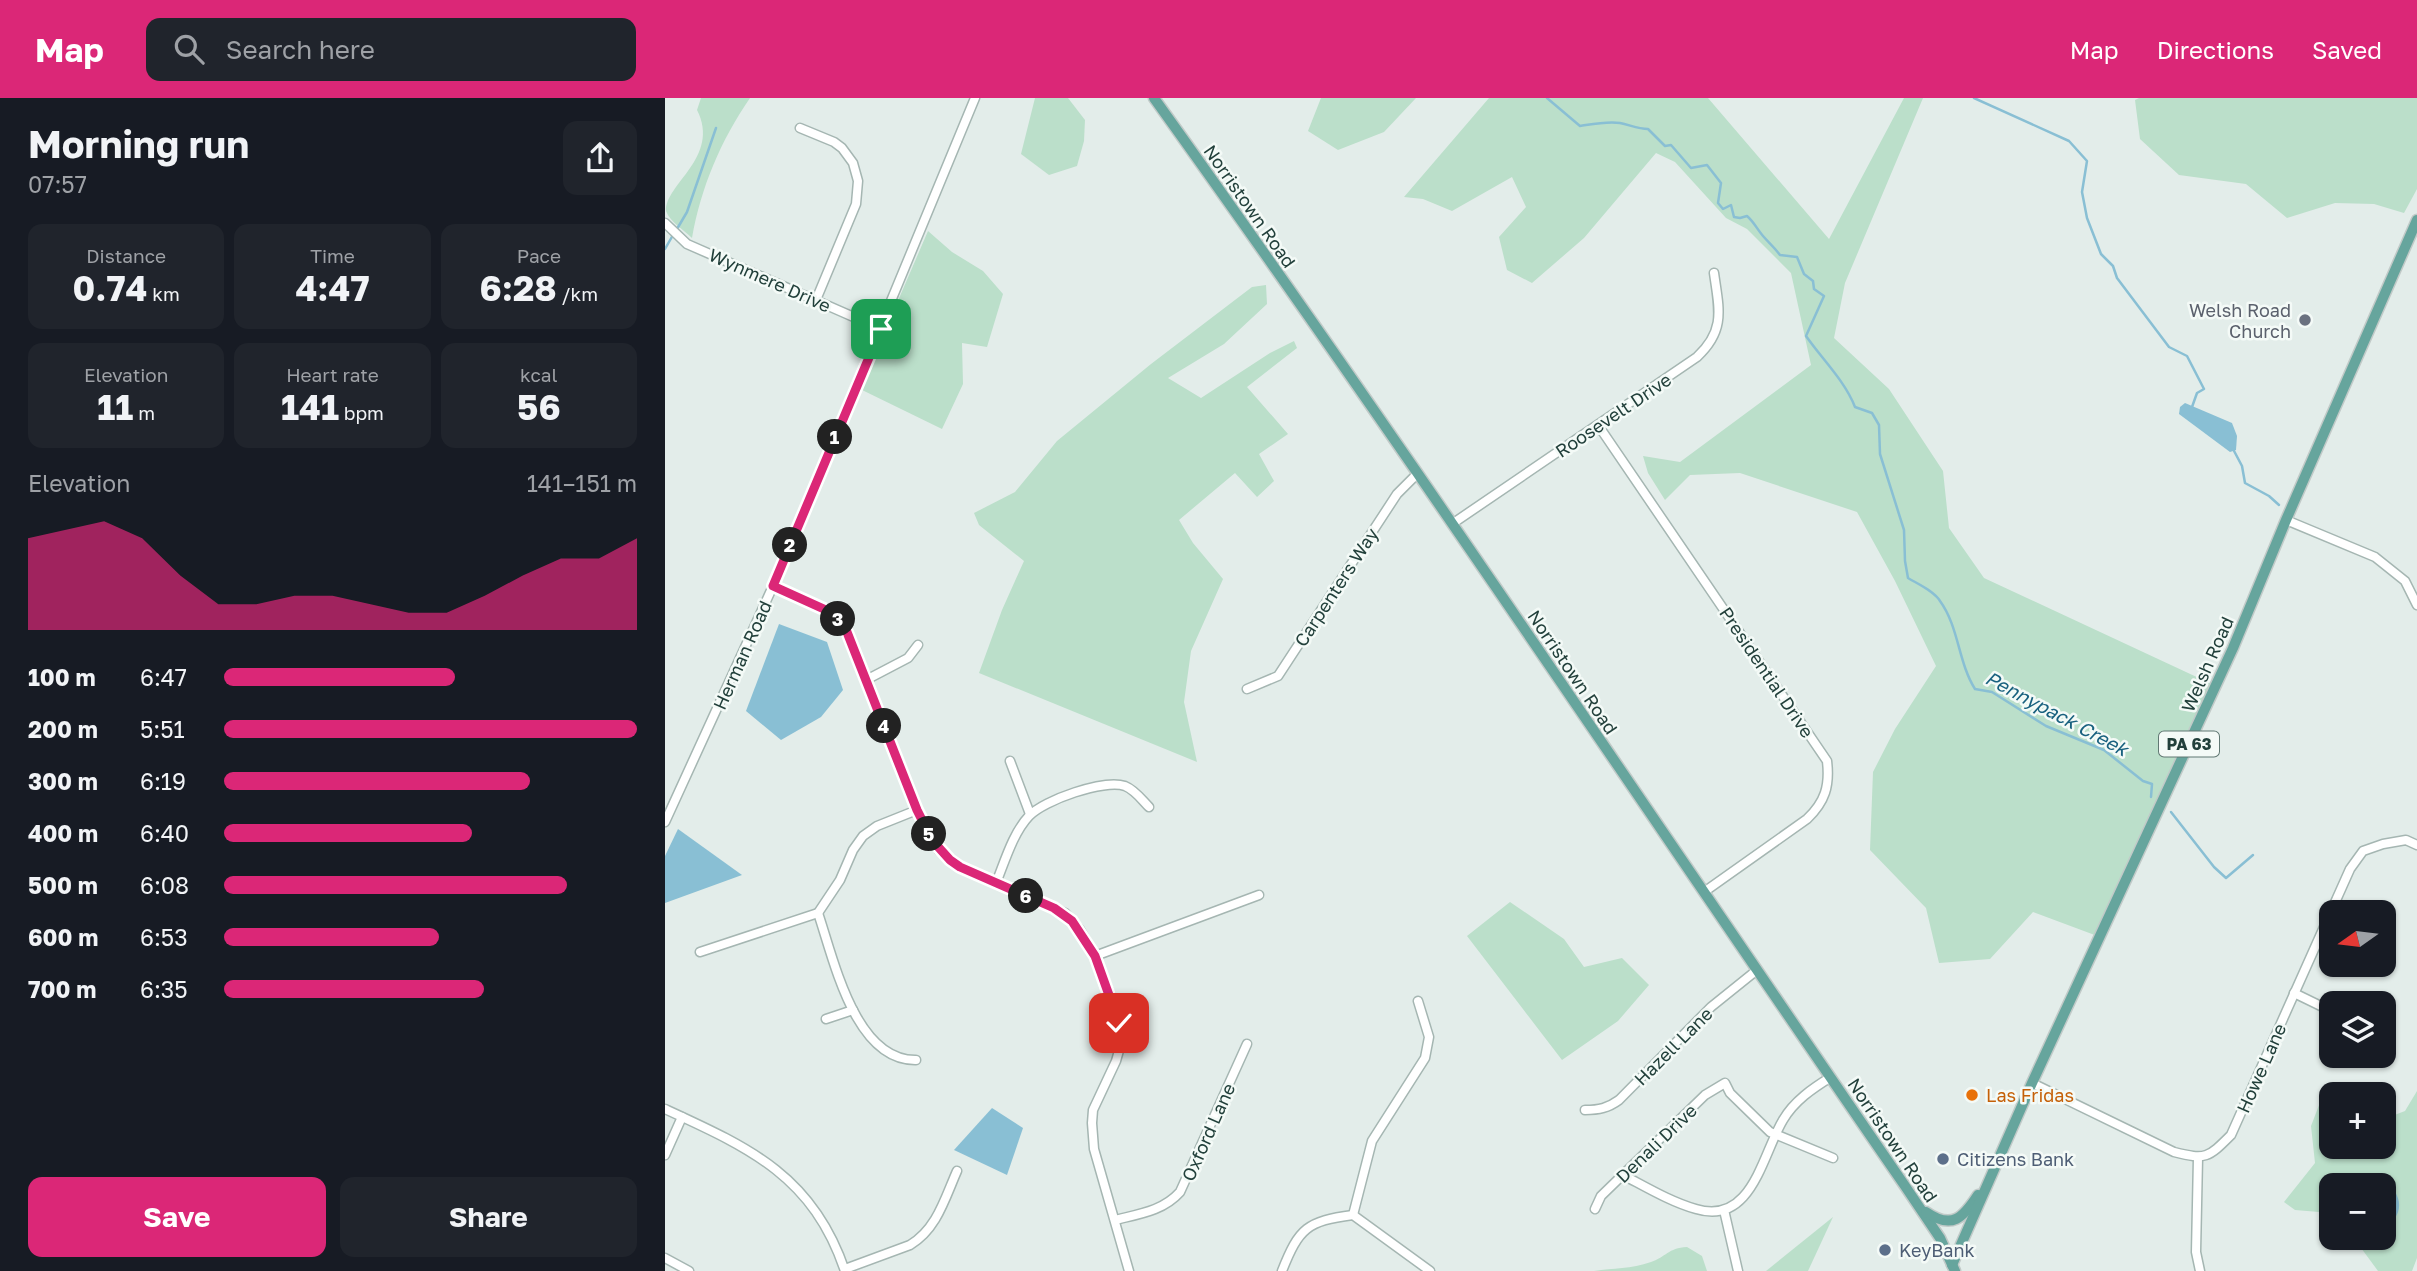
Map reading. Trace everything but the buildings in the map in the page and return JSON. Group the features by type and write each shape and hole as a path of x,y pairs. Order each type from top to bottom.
{"main road":[{"name":"Norristown Road","path":"1154,98 1452,524 1831,1077 1940,1238 1952,1268"},
{"name":"Welsh Road","path":"1952,1268 2032,1083 2233,648 2417,220"},
{"path":"1916,1202 1935,1218 1944,1221 1962,1217 1997,1162"}],"street":[{"name":"Herman Road","path":"665,822 773,586 975,98"},
{"path":"800,128 842,148 853,163 858,181 856,204 816,300"},
{"name":"Wynmere Drive","path":"665,223 674,234 691,246 881,329"},
{"name":"Roosevelt Drive","path":"1452,524 1697,357 1714,340 1719,318 1714,273"},
{"name":"Presidential Drive","path":"1598,425 1828,761 1828,788 1819,807 1807,819 1704,892"},
{"name":"Carpenters Way","path":"1247,689 1278,676 1397,494 1417,474"},
{"path":"2286,520 2375,557 2405,581 2417,605"},
{"path":"773,586 838,618 849,636 917,810 932,840 950,860 1065,913 1080,930 1095,956 1116,1009 1121,1035 1116,1061 1093,1111 1091,1123 1094,1149 1129,1271"},
{"path":"866,680 908,658 918,645"},
{"path":"1010,761 1030,814"},
{"path":"996,883 1021,827 1030,814 1047,804 1110,784 1132,790 1149,807"},
{"path":"700,952 818,913 863,836 877,826 917,810"},
{"name":"Howe Lane","path":"2198,1158 2216,1150 2231,1135 2350,869 2363,851 2406,839 2417,845"},
{"path":"1095,956 1259,895"},
{"path":"818,913 853,1010 865,1032 879,1047 902,1060 916,1060"},
{"name":"Hazell Lane","path":"1585,1110 1598,1110 1619,1100 1711,1007 1757,970"},
{"path":"2294,993 2319,1005"},
{"path":"1353,1215 1372,1141 1425,1058 1429,1037 1418,1001"},
{"path":"826,1019 853,1010"},
{"name":"Oxford Lane","path":"1115,1220 1156,1210 1169,1203 1180,1192 1247,1044"},
{"path":"1623,1175 1695,1209 1724,1210 1740,1202 1745,1196 1775,1134 1794,1104 1831,1077"},
{"name":"Denali Drive","path":"1595,1209 1601,1196 1705,1095 1725,1083 1762,1126 1775,1134"},
{"path":"2032,1083 2174,1152 2198,1158 2196,1252 2200,1271"},
{"path":"665,1109 731,1139 752,1151 785,1177 823,1222 845,1270 919,1240 937,1217 957,1171"},
{"path":"665,1155 682,1117"},
{"path":"1775,1134 1833,1158"},
{"path":"1724,1210 1738,1271"},
{"path":"1282,1271 1302,1231 1323,1219 1353,1215 1430,1271"},
{"path":"665,1258 689,1271"}],"green space":[{"path":"701,98 750,98 713,165 692,238 666,211 668,201 690,168 702,142 703,127 697,110"},
{"path":"1035,98 1068,98 1085,120 1084,141 1077,166 1049,175 1021,154"},
{"path":"1321,98 1416,98 1384,132 1338,150 1308,131"},
{"path":"1489,98 1708,98 1829,239 1904,98 1923,98 1845,283 1834,338 1889,389 1943,471 1949,528 1984,578 2216,686 2100,937 2033,912 1990,959 1939,963 1926,908 1870,850 1873,772 1895,729 1936,666 1895,581 1857,512 1740,473 1690,475 1665,500 1648,473 1643,456 1680,462 1811,365 1791,273 1747,229 1726,218 1675,162 1656,153 1584,238 1532,283 1507,270 1499,237 1526,207 1512,177 1452,211 1423,199 1404,197"},
{"path":"2417,98 2417,189 2404,213 2374,204 2335,203 2287,218 2246,184 2179,175 2140,139 2135,100"},
{"path":"928,231 952,252 983,271 1003,294 987,347 962,343 963,384 942,429 860,389"},
{"path":"1266,285 1267,304 1224,344 1168,378 1201,398 1270,353 1294,341 1297,348 1247,387 1288,434 1259,454 1274,481 1257,497 1235,473 1179,520 1193,543 1223,579 1191,651 1184,702 1197,762 979,673 1002,610 1024,561 979,525 974,513 1015,492 1057,441 1151,364 1252,287"},
{"path":"1510,902 1564,939 1584,967 1622,958 1649,985 1618,1021 1562,1060 1467,936"},
{"path":"2417,1091 2417,1258 2412,1271 2378,1271 2363,1250 2396,1250 2396,1173 2319,1173 2319,1212 2295,1210 2284,1202 2315,1163 2311,1126 2319,1105 2319,1159 2396,1159 2396,1114 2405,1111"},
{"path":"1833,1217 1808,1271 1766,1271"},
{"path":"1687,1247 1702,1256 1707,1271 1594,1271 1644,1264 1675,1249"}],"water":[{"path":"2185,403 2232,423 2237,436 2236,450 2230,452 2179,414 2180,407"},
{"path":"779,624 827,642 843,690 821,717 781,740 746,711"},
{"path":"678,829 742,875 665,903 665,856"},
{"path":"992,1108 1023,1128 1007,1175 954,1150"},
{"path":"2396,1193 2399,1202 2396,1217"}],"waterway":[{"name":"Pennypack Creek","path":"1547,98 1580,126 1615,122 1648,129 1665,146 1671,145 1691,168 1707,165 1721,183 1718,203 1723,209 1731,205 1734,217 1747,216 1780,255 1797,257 1804,274 1813,281 1814,289 1824,296 1806,336 1839,379 1855,407 1872,413 1879,425 1880,454 1904,530 1908,578 1934,594 1940,601 1951,622 1965,668 1975,689 1992,692 2046,726 2104,750 2143,781 2152,784 2151,797"},
{"path":"1974,98 2069,141 2087,161 2082,192 2087,218 2101,254 2113,266 2117,278 2169,347 2187,356 2204,389 2197,393 2192,407"},
{"path":"677,229 687,212 716,128"},
{"path":"665,249 673,235"},
{"path":"2233,449 2242,466 2245,483 2269,496 2279,505"},
{"name":"Pennypack Creek","path":"2171,812 2214,867 2226,878 2253,855"}],"place":[{"name":"Welsh Road Church","path":"2305,320"},
{"name":"Las Fridas","path":"1972,1095"},
{"name":"Citizens Bank","path":"1943,1159"},
{"name":"KeyBank","path":"1885,1250"}],"route":[{"path":"881,329 773,586 826,610 845,627 917,810 939,850 960,867 1065,913 1080,930 1095,956 1119,1023"}]}
